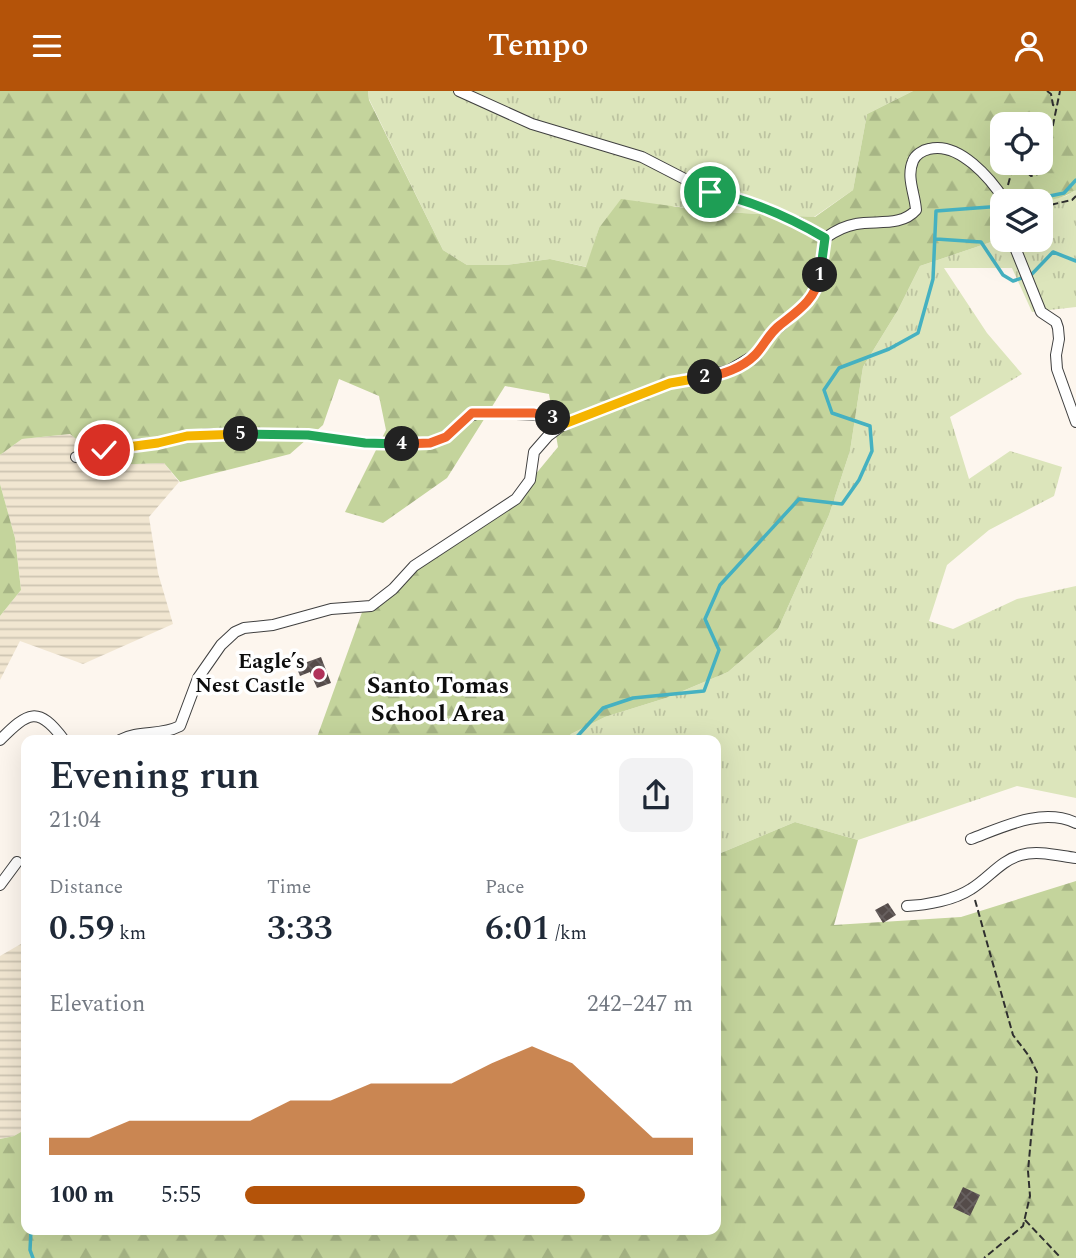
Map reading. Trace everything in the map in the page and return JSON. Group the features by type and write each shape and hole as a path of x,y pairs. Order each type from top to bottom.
{"street":[{"path":"459,91 532,124 642,157 710,192 729,195 766,209 825,238"},
{"path":"135,735 180,726 198,678 234,632 244,628 273,625 331,609 371,606 382,599 414,566 516,499 530,480 534,452 548,436 564,424 670,383 708,377 740,366 755,355 779,325 803,307 817,288 825,238 839,228 911,216 916,210 910,177 913,161 922,150 945,148 966,159 995,189"},
{"path":"1017,252 1041,312 1056,322 1057,369 1076,422"},
{"path":"76,457 124,446 216,434 308,435 365,443 430,443 446,437 472,413 548,415 564,424"},
{"path":"0,740 25,719 39,717 52,723 60,735"},
{"path":"971,839 1031,818 1067,818 1076,823"},
{"path":"907,906 943,900 971,889 1011,858 1019,855 1076,858"},
{"path":"0,885 17,862"}],"path":[{"path":"1048,91 1053,105 1057,106"},
{"path":"1053,125 1060,91"},
{"path":"1053,204 1072,200 1076,196"},
{"path":"971,889 1013,1035 1037,1072 1028,1171 1030,1196 1023,1226 984,1258"},
{"path":"1024,1220 1061,1258"}],"shaded area":[{"path":"70,434 108,465 164,463 179,482 149,517 158,573 173,624 83,664 20,641 0,680 0,616 21,590 15,538 0,484 0,455 22,439"},
{"path":"21,944 21,1132 0,1139 0,956"}],"green space":[{"path":"0,91 368,91 369,100 443,250 467,265 506,265 550,259 586,267 599,228 621,199 707,211 815,217 853,190 867,114 913,91 1076,91 1076,190 1053,199 1053,189 990,189 990,242 920,266 898,310 863,367 850,451 829,515 778,629 728,672 666,698 605,717 570,735 318,735 365,604 520,493 558,447 549,394 505,386 447,478 383,523 345,512 386,430 379,396 339,379 323,425 290,454 180,482 164,463 108,465 70,434 22,439 0,455"},
{"path":"368,91 913,91 867,114 853,190 814,217 707,211 674,206 599,228 587,267 550,259 506,265 467,265 443,250 369,99"},
{"path":"1076,190 1076,307 1032,312 1012,268 944,268 987,333 1022,374 950,417 969,479 1010,451 1062,467 1054,496 989,530 947,565 929,621 953,629 1017,599 1076,586 1076,798 1017,786 858,840 795,822 721,853 721,735 570,735 605,717 666,698 728,672 778,629 829,515 850,451 863,367 898,310 920,266 990,242 990,252 1053,252 1053,199"},
{"path":"0,484 15,538 21,590 0,616"},
{"path":"795,822 858,840 834,925 961,917 1076,881 1076,1258 0,1258 0,1139 21,1132 21,1235 721,1235 721,853"}],"building":[{"name":"Eagle’s Nest Castle","path":"321,657 331,683 317,688 310,672 300,676 296,666"},
{"path":"888,903 896,915 883,923 875,910"},
{"path":"963,1187 980,1195 970,1216 953,1208"}],"waterway":[{"path":"1053,195 1064,193 1076,180"},
{"path":"579,735 603,708 633,698 704,691 719,650 705,619 720,585 799,499 842,504 859,480 872,451 870,426 832,413 824,390 839,368 889,349 918,333 933,279 936,211 990,207"},
{"path":"936,239 981,242 1003,275 1013,281 1031,275 1053,252 1076,261"},
{"path":"31,1235 30,1250 33,1258"}],"place":[{"name":"Eagle’s Nest Castle","path":"319,674"}],"district":[{"name":"Santo Tomas School Area","path":"438,700"}],"route":[{"path":"104,450 187,436 216,434 308,435 365,443 430,443 446,437 472,413 534,413 548,415 564,424 670,383 708,377 740,366 755,355 779,325 803,307 812,296 817,288 825,238 766,209 729,195 710,192"}]}
